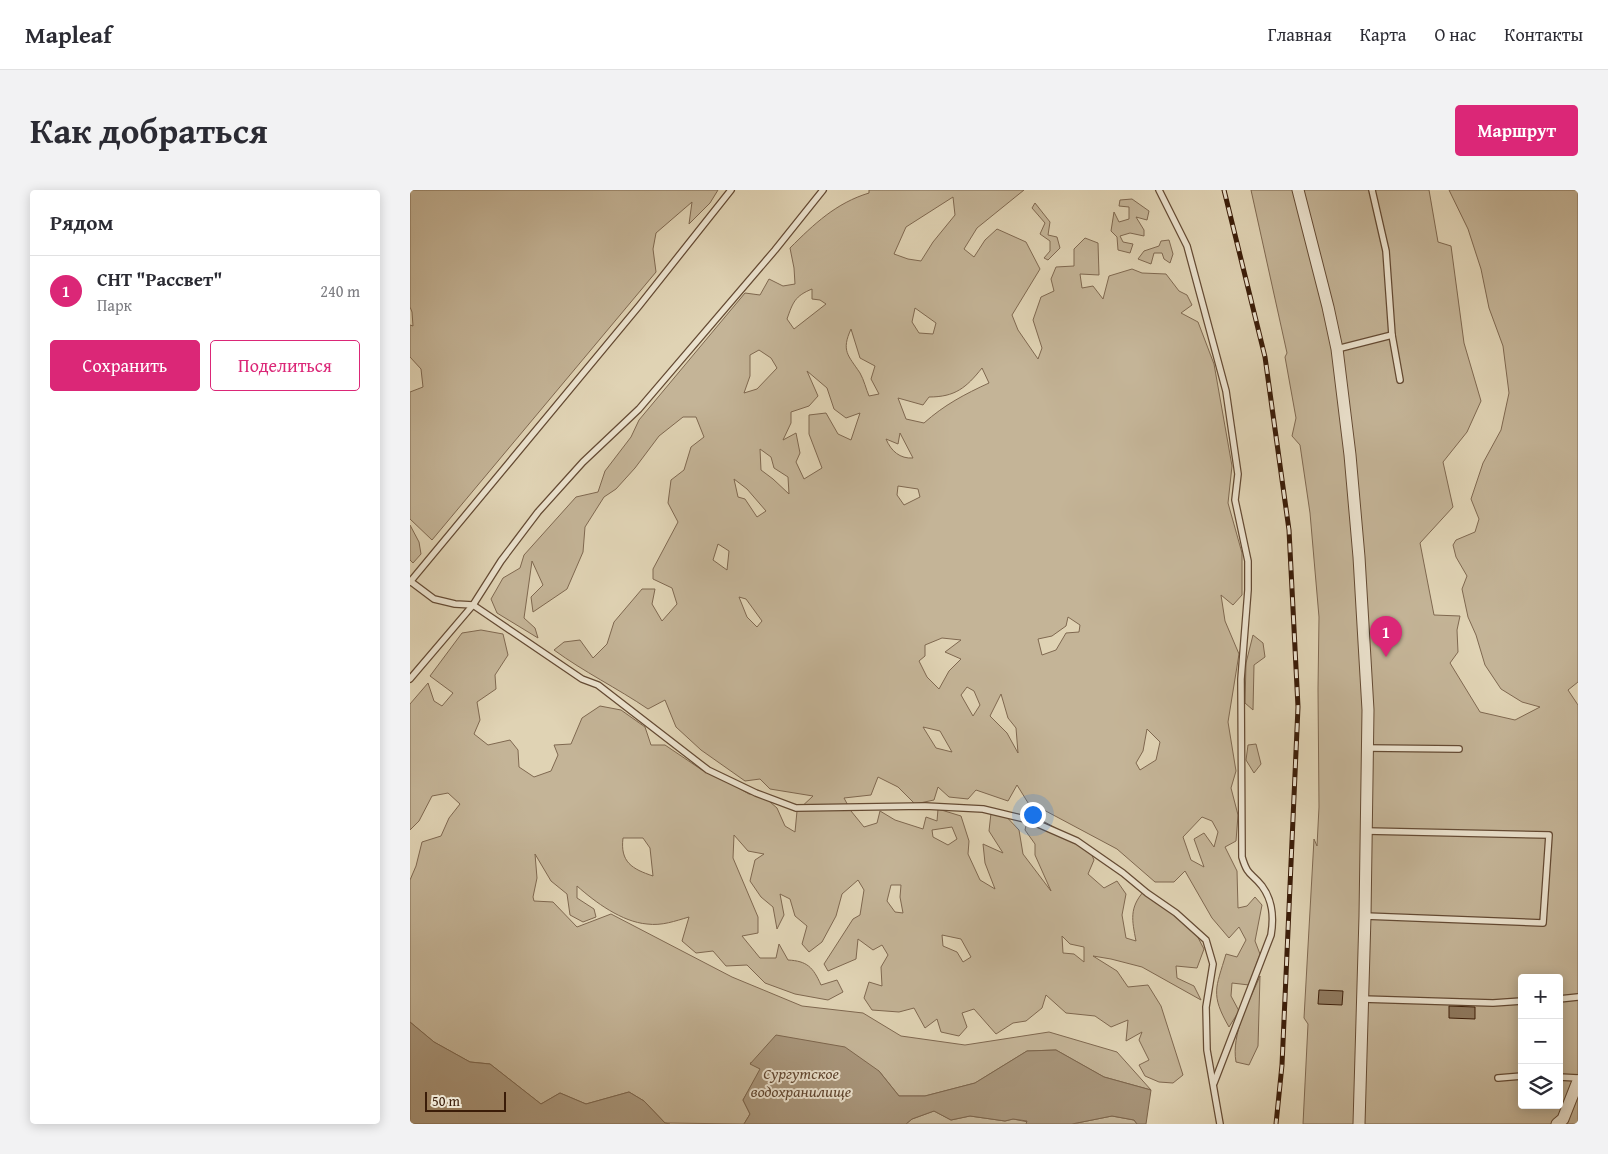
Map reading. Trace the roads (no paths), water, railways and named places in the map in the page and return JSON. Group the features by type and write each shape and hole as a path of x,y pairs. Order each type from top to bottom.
{"street":[{"path":"1298,190 1328,307 1336,350 1350,455 1360,558 1368,710 1365,916 1358,1124"},
{"path":"1558,1124 1563,1119 1578,1079"}],"lane":[{"path":"730,190 640,306 410,581 434,599 455,604 473,605 582,679 598,685 708,770 756,793 796,808 925,806 982,809 1029,820 1077,841 1176,912 1206,940 1214,964 1206,1007 1207,1050 1220,1124"},
{"path":"410,679 473,605 501,561 538,512 583,462 639,409 775,250 823,190"},
{"path":"1159,190 1187,246 1226,391 1238,474 1235,500 1248,561 1248,590 1241,679 1242,857 1246,871 1261,886 1271,901 1274,919 1271,936 1214,1084"},
{"path":"1372,190 1386,251 1392,335 1400,380"},
{"path":"1336,350 1392,335"},
{"path":"1367,748 1459,749"},
{"path":"1365,916 1543,922 1549,835 1366,832"},
{"path":"1563,998 1578,997"},
{"path":"1362,999 1493,1003 1518,1001"},
{"path":"1498,1078 1518,1076"},
{"path":"1563,1077 1578,1079"}],"water":[{"path":"410,1022 434,1042 470,1062 490,1064 541,1104 560,1093 586,1104 629,1092 644,1101 665,1123 670,1124 410,1124"},
{"name":"Сургутское водохранилище","path":"776,1035 845,1047 879,1071 899,1096 925,1096 975,1083 1027,1051 1056,1050 1104,1077 1151,1090 1146,1124 1137,1124 1134,1120 1112,1116 1072,1124 1026,1124 1027,1121 1013,1119 1005,1121 970,1116 951,1120 934,1111 912,1119 906,1124 744,1124 750,1114 743,1100 760,1069 750,1064"}],"railway":[{"path":"1224,190 1265,357 1289,530 1298,707 1282,1065 1276,1124"}],"place":[{"name":"СНТ \"Рассвет\"","path":"1386,657"}]}
